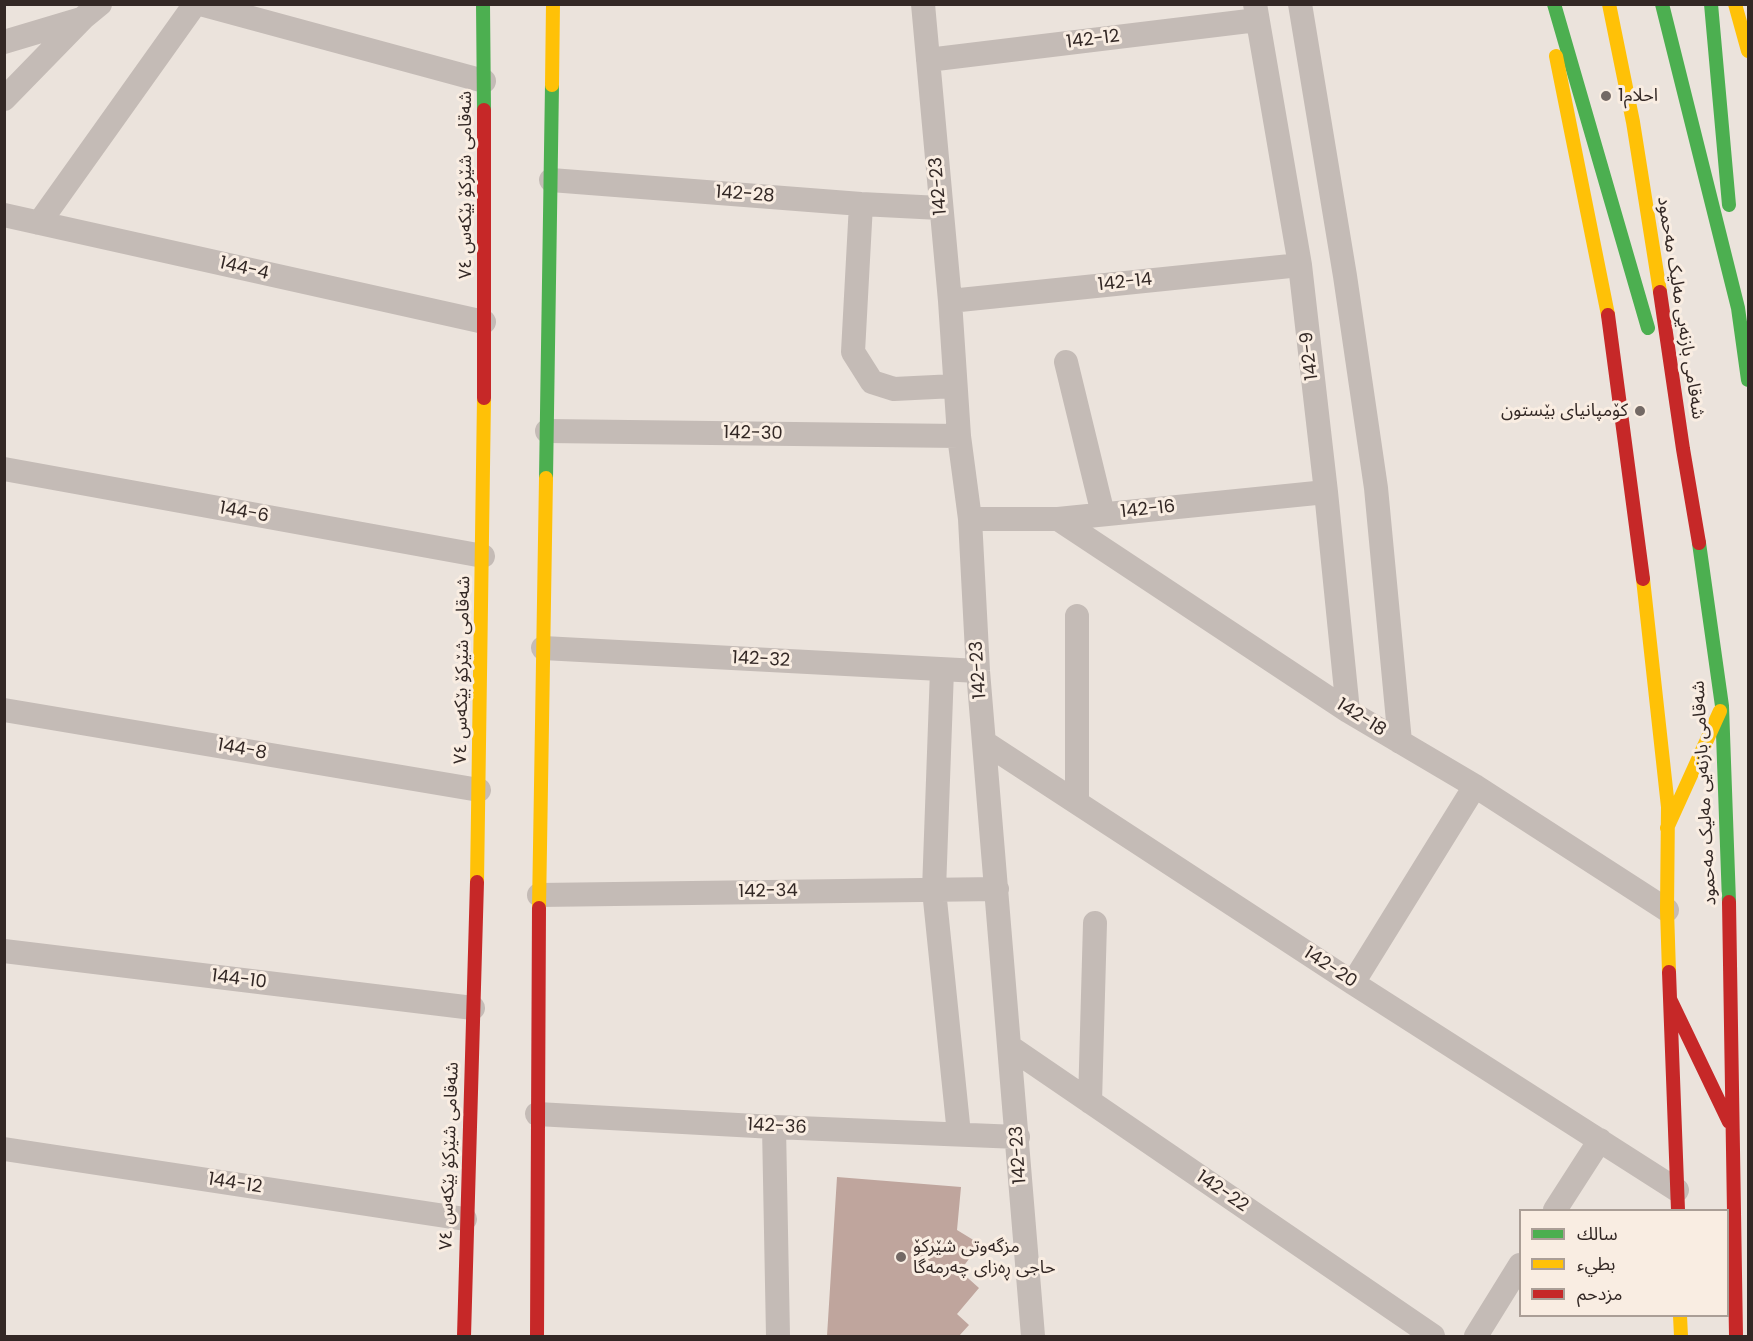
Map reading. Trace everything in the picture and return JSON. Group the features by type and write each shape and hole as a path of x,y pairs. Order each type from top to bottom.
{"main road":[{"name":"شەقامی شێرکۆ بێکەس ٧٤","path":"464,1336 465,1219 479,790 483,556 483,4"},
{"path":"537,1336 539,895 553,4"},
{"path":"1545,4 1606,303 1639,543 1668,807 1670,999 1677,1200"},
{"path":"1554,4 1683,449"},
{"name":"شەقامی بازنەیی مەلیک مەحمود","path":"1609,4 1633,122 1699,541 1722,706 1728,844 1736,1336"},
{"path":"1662,4 1738,308"},
{"path":"1711,4 1738,308 1749,380"},
{"path":"1735,4 1749,51"},
{"path":"1667,828 1722,706"},
{"path":"1670,999 1734,1132"},
{"path":"1680,1317 1681,1336"}],"street":[{"path":"39,223 195,4"},
{"path":"200,4 484,81"},
{"name":"142-23","path":"923,4 950,301 959,436 970,519 978,671 1033,1336"},
{"path":"1300,4 1345,276 1376,488 1401,742"},
{"path":"4,42 92,11"},
{"path":"4,99 92,11"},
{"name":"142-12","path":"928,60 1256,12"},
{"name":"142-9","path":"1256,12 1300,265 1348,711"},
{"name":"142-28","path":"551,180 940,208"},
{"path":"861,204 853,352 872,382 894,389 955,386"},
{"name":"144-4","path":"4,215 484,322"},
{"name":"142-14","path":"950,301 1300,265"},
{"path":"1066,362 1103,514"},
{"name":"142-30","path":"547,431 959,436"},
{"name":"144-6","path":"4,469 483,556"},
{"name":"142-16","path":"970,519 1058,519 1326,492"},
{"name":"142-18","path":"1058,519 1348,711 1475,786 1668,910"},
{"path":"1077,616 1077,802"},
{"name":"142-32","path":"543,648 978,671"},
{"path":"942,669 934,890 959,1134"},
{"name":"144-8","path":"4,710 479,790"},
{"name":"142-20","path":"984,742 1353,983 1600,1140 1677,1200"},
{"path":"1353,983 1475,786"},
{"name":"142-34","path":"539,895 997,889"},
{"path":"1090,1102 1095,923"},
{"name":"144-10","path":"4,951 473,1008"},
{"name":"142-22","path":"1010,1047 1434,1336"},
{"name":"142-36","path":"537,1114 1018,1137"},
{"path":"774,1127 778,1336"},
{"path":"1556,1209 1600,1140"},
{"name":"144-12","path":"4,1149 465,1219"},
{"path":"1476,1336 1519,1268"}],"building":[{"name":"مزگەوتی شێرکۆ حاجی ڕەزای چەرمەگا","path":"837,1177 961,1187 957,1230 980,1244 960,1271 979,1288 957,1314 969,1325 959,1336 827,1336"}],"traffic: fast":[{"path":"483,4 484,110"},
{"path":"1554,4 1648,328"},
{"path":"1662,4 1738,308 1748,380"},
{"path":"1711,4 1729,205"},
{"path":"546,478 552,85"},
{"path":"1699,543 1722,706 1729,902"}],"traffic: slow":[{"path":"552,85 553,4"},
{"path":"1609,4 1633,122 1660,292"},
{"path":"1735,4 1748,51"},
{"path":"1556,56 1608,315"},
{"path":"477,882 484,398"},
{"path":"539,908 546,478"},
{"path":"1643,579 1668,807 1669,972"},
{"path":"1667,828 1720,711"},
{"path":"1680,1317 1681,1336"}],"traffic: jam":[{"path":"484,110 484,398"},
{"path":"1660,292 1699,543"},
{"path":"1608,315 1643,579"},
{"path":"464,1336 477,882"},
{"path":"1729,902 1736,1336"},
{"path":"537,1336 539,908"},
{"path":"1669,972 1678,1209"},
{"path":"1670,999 1729,1122"}],"place":[{"name":"احلام1","path":"1606,96"},
{"name":"کۆمپانیای بێستون","path":"1640,411"},
{"name":"مزگەوتی شێرکۆ حاجی ڕەزای چەرمەگا","path":"901,1257"}]}
